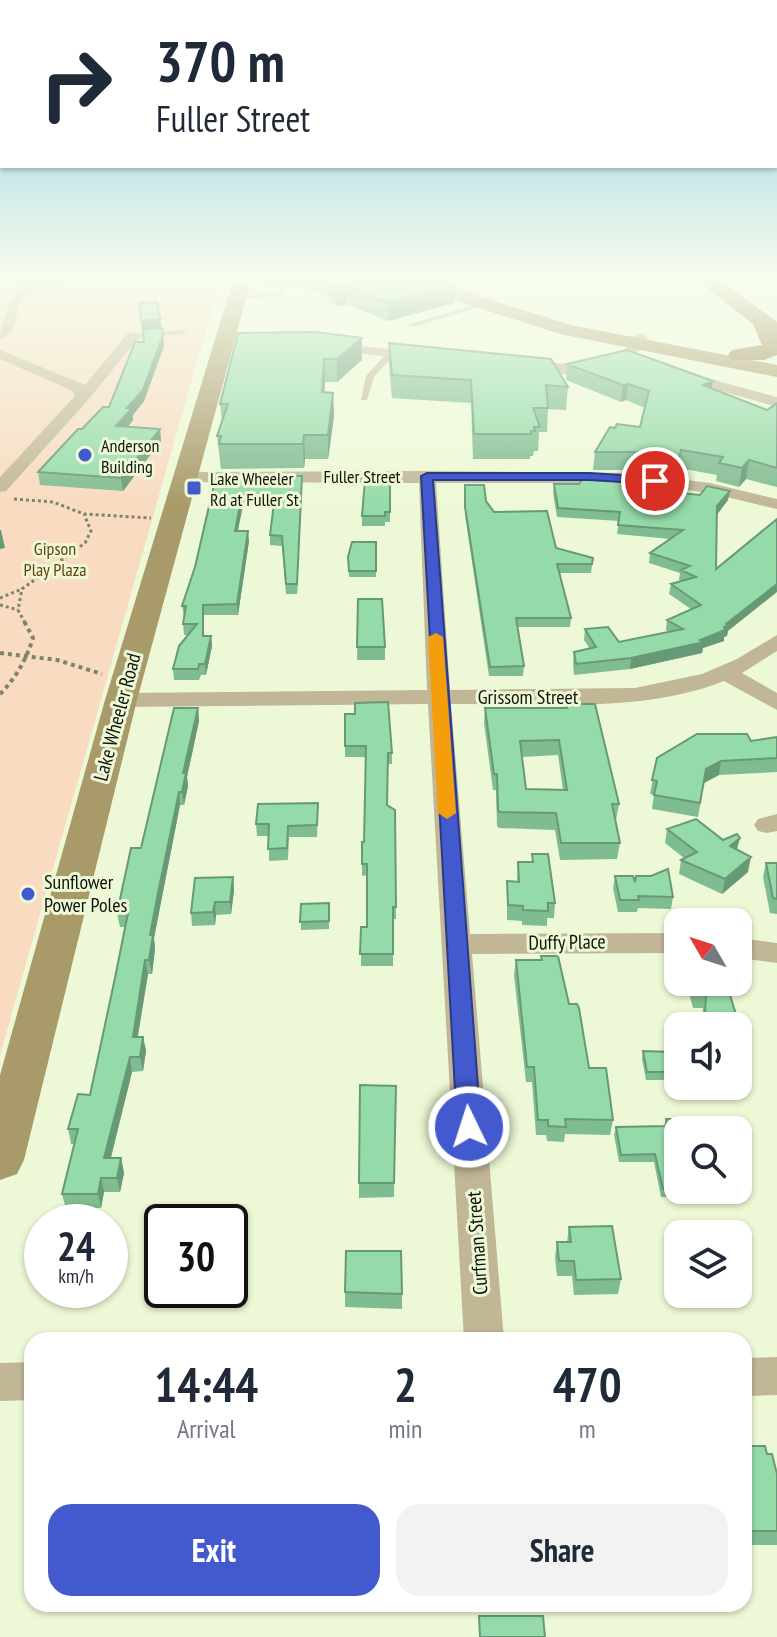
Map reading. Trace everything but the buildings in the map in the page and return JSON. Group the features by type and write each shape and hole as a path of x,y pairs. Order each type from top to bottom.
{"main road":[{"name":"Lake Wheeler Road","path":"0,1160 173,519 229,353"},
{"path":"658,353 777,371"},
{"path":"706,353 759,353"},
{"path":"740,355 777,362"}],"street":[{"path":"0,487 119,353"},
{"path":"395,353 433,358"},
{"path":"501,365 574,368 624,353"},
{"path":"0,354 79,388 83,397"},
{"path":"667,370 777,402"},
{"name":"Curfman Street","path":"427,476 439,697 483,1332"},
{"name":"Fuller Street","path":"185,477 632,478 710,488 777,504"},
{"name":"Grissom Street","path":"125,688 439,697 635,695 669,691 728,674 777,641"},
{"path":"728,674 777,703"},
{"name":"Duffy Place","path":"456,944 664,943"},
{"path":"752,950 777,953"},
{"path":"752,1377 777,1376"},
{"path":"0,1382 24,1381"}],"lane":[{"path":"364,398 370,376 392,353"}],"path":[{"path":"11,500 31,498 84,514 173,519"},
{"path":"0,598 22,589 85,543 91,531 84,514"},
{"path":"0,694 11,684 28,655 33,638 18,610 22,589"},
{"path":"0,605 18,610"},
{"path":"0,653 57,660 125,688"}],"green space":[{"name":"Gipson Play Plaza","path":"0,353 199,353 0,1055"}],"slow traffic":[{"path":"436,637 447,813"}],"place":[{"name":"Anderson Building","path":"85,455"},
{"name":"Lake Wheeler Rd at Fuller St","path":"194,488"},
{"name":"Sunflower Power Poles","path":"28,894"}],"route":[{"path":"469,1127 427,476 589,476 655,481"}]}
